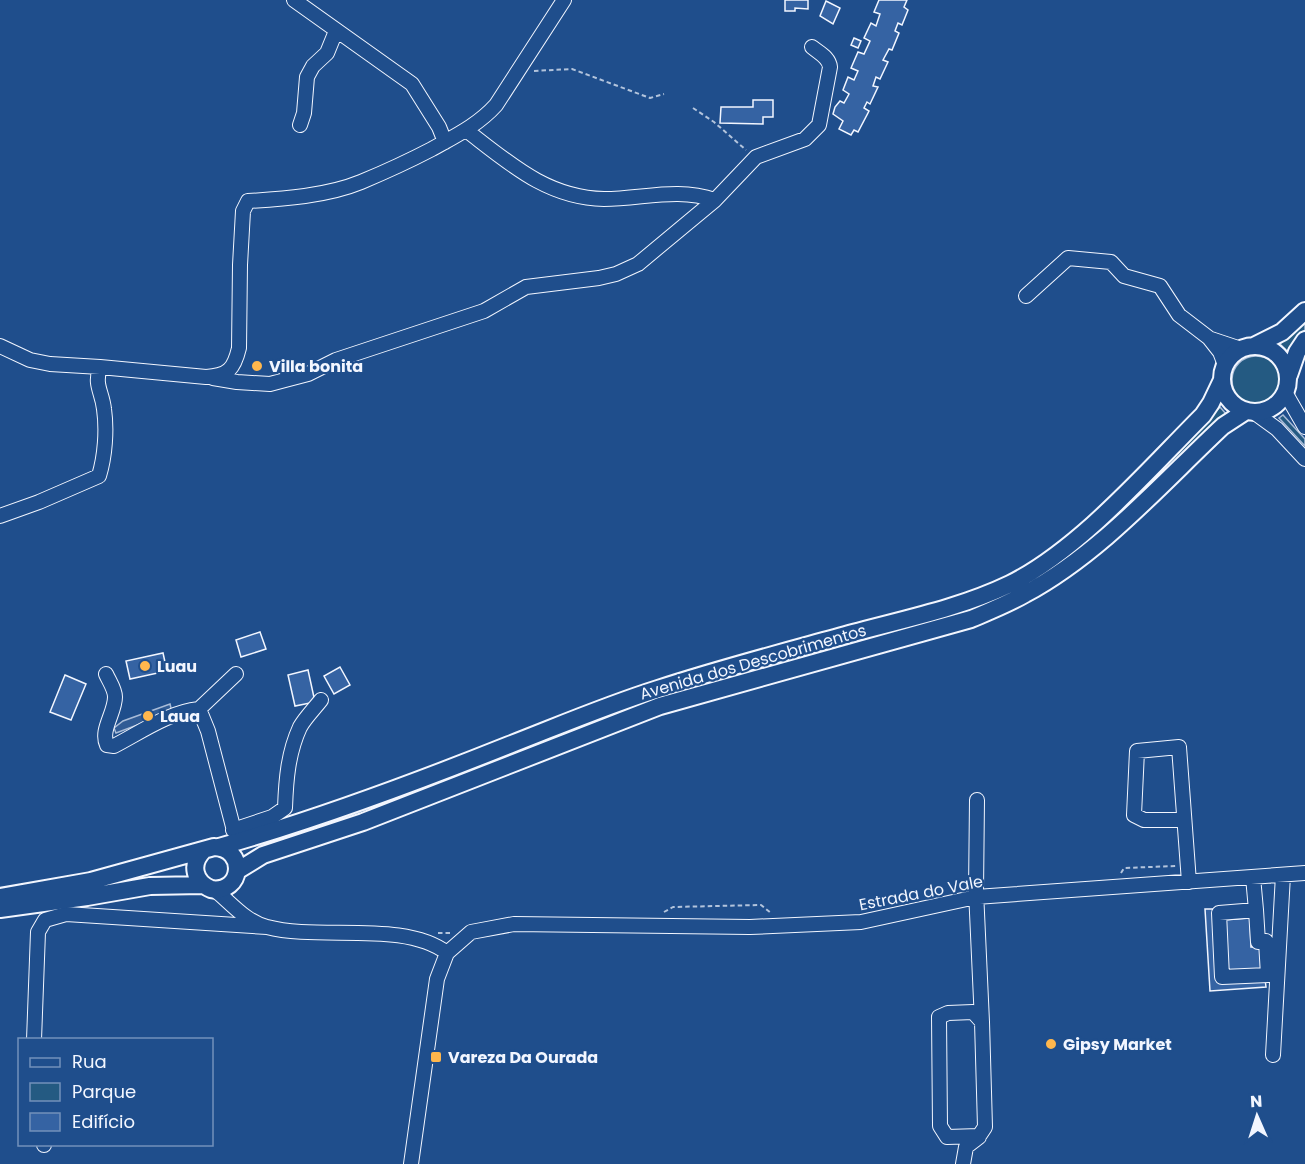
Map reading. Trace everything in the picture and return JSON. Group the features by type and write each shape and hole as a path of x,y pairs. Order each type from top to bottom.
{"main road":[{"path":"1248,348 1273,351 1286,365 1289,384 1286,394 1273,408 1250,412 1237,407 1229,400 1224,390 1224,373 1235,353 1282,332 1305,311"},
{"path":"1288,375 1297,352 1305,340"},
{"name":"Avenida dos Descobrimentos","path":"0,897 91,881 211,849 235,836 401,786 641,694 694,677 923,615 1010,584 1074,540 1107,510 1203,415 1212,403 1224,373"},
{"name":"Avenida dos Descobrimentos","path":"237,871 263,855 363,822 660,706 949,625 1004,605 1054,576 1089,550 1223,426 1250,412"},
{"path":"0,909 150,886 209,887 227,887 237,871 235,858 225,849 211,849 199,856 195,868 198,880 209,887"}],"street":[{"path":"294,0 412,84 439,127 445,142"},
{"path":"237,382 243,211 248,201 289,199 359,183 445,142 485,118 523,66 564,0"},
{"path":"300,125 304,113 307,77 313,66 327,53 336,31"},
{"path":"0,346 30,360 50,364 270,384 308,374 336,360 484,311 526,287 616,274 638,264 715,201 756,156 805,139 819,125 830,62 812,47"},
{"path":"466,130 518,170 543,185 576,196 605,199 680,193 700,195 715,201"},
{"path":"1026,296 1068,258 1111,262 1124,276 1160,286 1179,315 1209,338 1220,352 1224,373"},
{"path":"1209,338 1248,348"},
{"path":"208,377 219,377 229,371 236,361 239,348"},
{"path":"0,516 99,476 102,466 105,421 104,406 98,392 97,378 100,367"},
{"path":"1286,394 1305,427"},
{"path":"1250,412 1277,429 1305,459"},
{"path":"106,674 115,694 114,709 106,730 105,741 107,745 114,746 174,715 199,710 236,674"},
{"path":"199,710 208,731 235,836 285,808 287,772 294,744 301,725 321,700"},
{"path":"1184,820 1144,820 1134,815 1137,751 1179,747 1189,882"},
{"path":"963,1161 966,1147 979,1136 985,1127 976,897 977,800"},
{"name":"Estrada do Vale","path":"464,932 514,924 750,927 861,922 976,897 1305,873"},
{"path":"1273,1054 1283,875"},
{"path":"1253,877 1256,910 1258,942 1266,941 1268,975 1222,977 1219,913 1256,910"},
{"path":"209,887 246,917 262,925"},
{"path":"34,1038 38,932 45,920 66,914 262,925 295,931 403,936 436,945 447,952"},
{"path":"411,1164 436,978 447,952 464,932"},
{"path":"962,1013 975,1002 980,992"},
{"path":"963,1161 957,1146 940,1126 939,1017 948,1012 973,1012 982,1022"},
{"path":"947,1137 979,1136"}],"path":[{"path":"523,66 529,70 538,71 572,69 650,98 664,94"},
{"path":"693,108 756,156"},
{"path":"1117,880 1124,868 1188,866"},
{"path":"663,912 673,907 761,906 779,920"},
{"path":"436,933 464,932"}],"green space":[{"path":"1305,320 1305,330 1287,351 1280,344"},
{"path":"1256,356 1273,363 1280,380 1273,397 1256,404 1239,397 1232,380 1239,363"},
{"path":"1220,407 1226,414 1130,508 1079,552 1013,595 978,609 664,698 585,726 304,836 351,815 643,700 968,608 1126,502"},
{"path":"1283,415 1305,439 1305,446 1279,418"}],"shaded area":[{"name":"Laua","path":"170,704 172,712 116,733 114,728 123,721"}],"building":[{"path":"785,0 808,0 808,9 795,8 795,11 785,11"},
{"path":"879,0 907,0 904,7 908,10 902,25 898,23 895,31 899,33 892,50 889,49 883,60 888,62 880,79 876,77 873,86 878,87 870,104 867,102 864,108 869,111 858,132 854,130 851,135 839,129 843,121 833,114 835,107 840,101 844,103 849,94 843,90 848,77 854,80 858,71 851,68 858,52 864,54 870,41 864,38 871,23 876,26 880,14 874,12"},
{"path":"826,1 840,8 833,24 820,16"},
{"path":"854,38 861,41 858,48 851,45"},
{"path":"753,100 773,100 773,117 763,117 763,124 720,123 721,107 753,107"},
{"path":"260,632 266,649 241,657 236,640"},
{"path":"163,653 167,671 130,679 126,661"},
{"path":"340,667 350,685 334,694 324,676"},
{"path":"308,670 315,702 295,706 288,675"},
{"path":"65,675 86,684 71,720 50,712"},
{"path":"1205,909 1215,909 1219,982 1265,979 1266,987 1210,991"},
{"path":"1250,918 1251,947 1261,947 1262,971 1227,972 1224,920"}],"place":[{"name":"Villa bonita","path":"257,366"},
{"name":"Luau","path":"145,666"},
{"name":"Laua","path":"148,716"},
{"name":"Gipsy Market","path":"1051,1044"},
{"name":"Vareza Da Ourada","path":"436,1057"}]}
